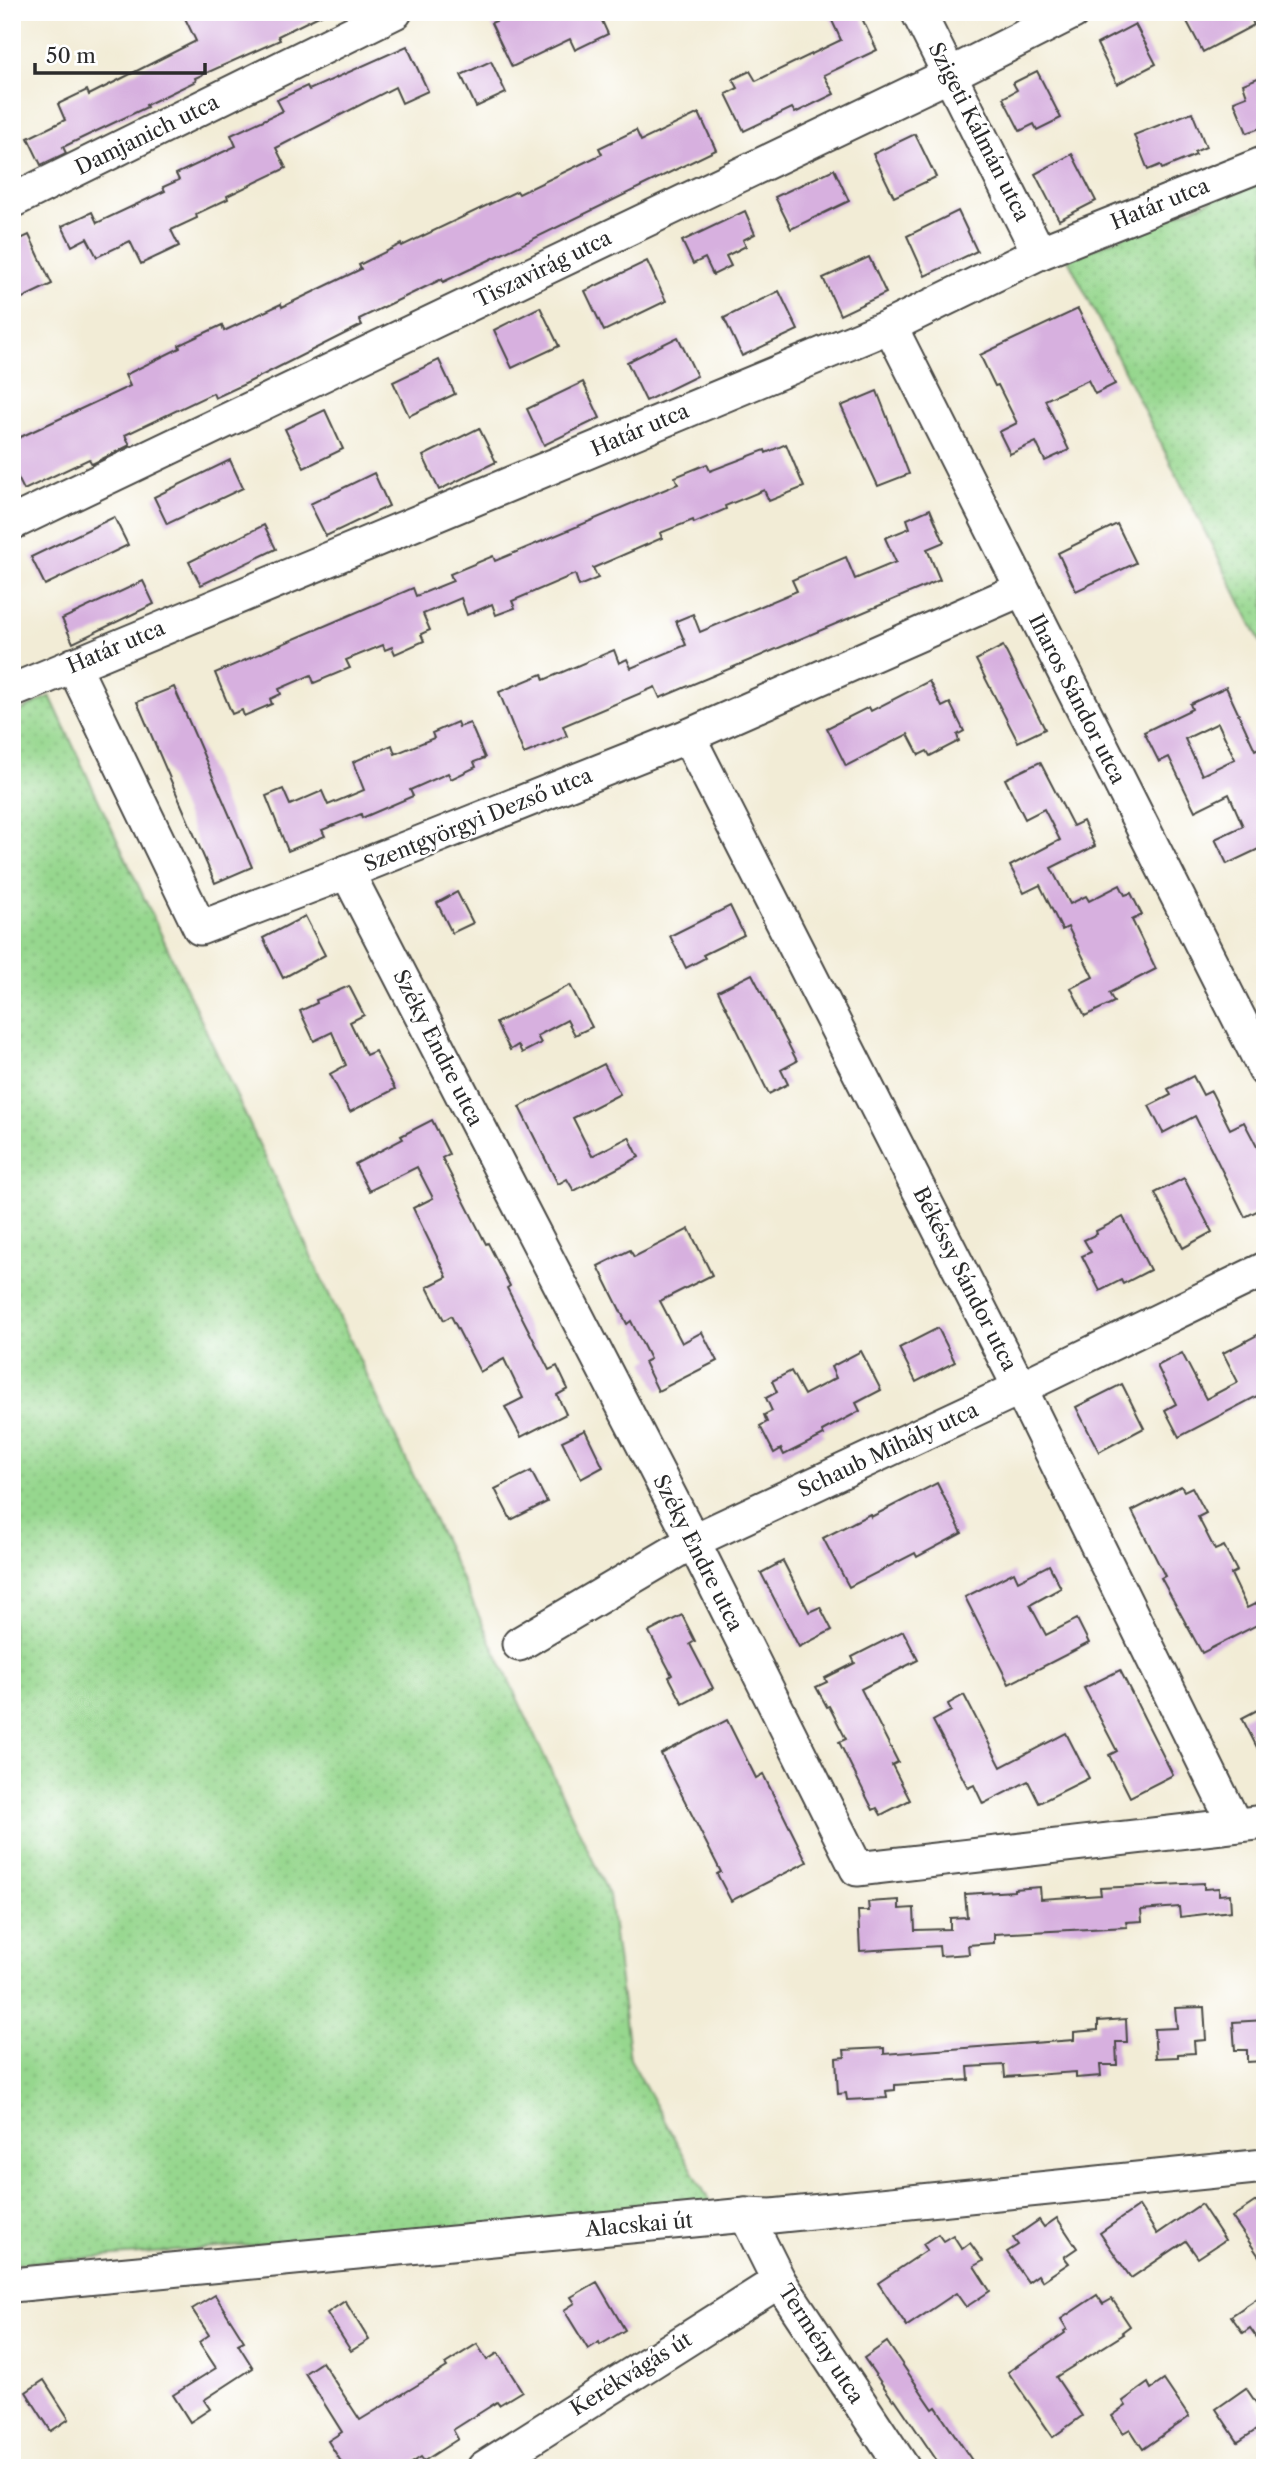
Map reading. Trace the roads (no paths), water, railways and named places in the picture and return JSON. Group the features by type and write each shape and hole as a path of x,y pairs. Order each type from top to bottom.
{"street":[{"name":"Damjanich utca","path":"12,201 395,12"},
{"name":"Szigeti Kálmán utca","path":"918,12 1039,253"},
{"name":"Tiszavirág utca","path":"12,523 951,74 1073,12"},
{"name":"Határ utca","path":"12,691 890,326 1039,253 1265,163"},
{"name":"Iharos Sándor utca","path":"890,326 1265,1070"},
{"name":"Szentgyörgyi Dezső utca","path":"73,665 200,928 688,736 1021,589"},
{"name":"Békéssy Sándor utca","path":"688,736 1020,1388 1250,1824"},
{"name":"Széky Endre utca","path":"347,872 693,1541 857,1869 1250,1824"},
{"name":"Schaub Mihály utca","path":"519,1644 693,1541 1020,1388 1265,1269"},
{"name":"Alacskai út","path":"12,2285 746,2215 772,2216 1265,2166"},
{"name":"Termény utca","path":"746,2215 779,2281 903,2468"},
{"name":"Kerékvágás út","path":"484,2468 779,2281"}]}
